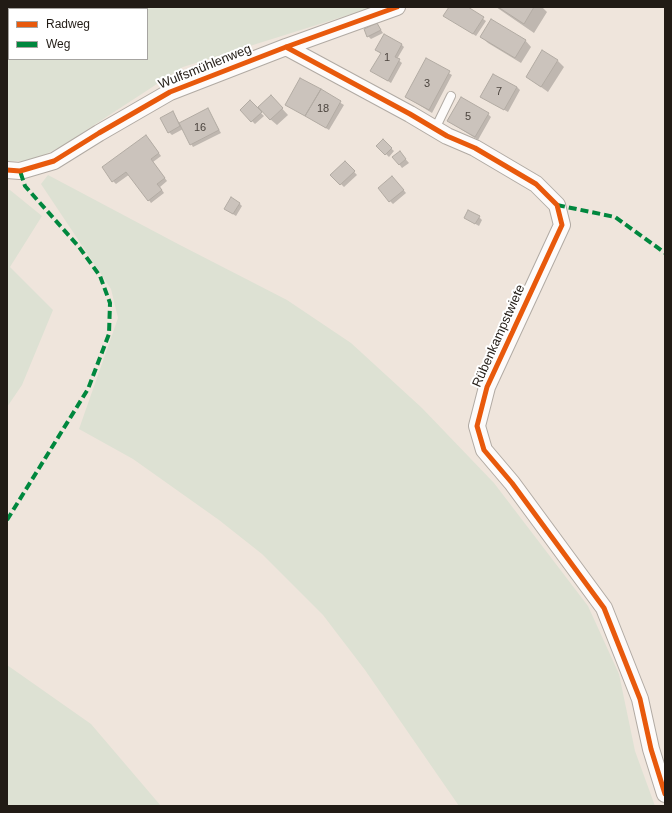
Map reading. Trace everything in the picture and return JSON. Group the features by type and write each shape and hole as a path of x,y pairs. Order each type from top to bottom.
{"street":[{"name":"Wulfsmühlenweg","path":"7,170 20,171 54,161 170,92 286,47 398,7"},
{"name":"Rübenkampstwiete","path":"286,47 447,136 475,148 536,184 557,205 562,225 486,388 477,426 484,450 512,483 604,608 640,699 651,749 665,794"}],"lane":[{"path":"435,129 451,96"}],"shaded area":[{"path":"7,7 374,7 183,67 62,146 32,161 7,161"},
{"path":"48,175 287,300 351,343 422,408 494,483 588,606 619,674 635,751 655,806 459,806 365,670 323,615 262,554 219,520 133,459 79,429 118,318 111,289 41,184"},
{"path":"7,190 10,190 42,216 10,267 53,310 22,385 7,407"},
{"path":"7,665 91,724 161,806 7,806"}],"building":[{"path":"449,7 468,7 484,17 473,34 443,16"},
{"path":"498,7 534,7 524,24"},
{"path":"491,19 526,40 515,58 480,37"},
{"path":"377,23 381,30 367,37 364,29"},
{"path":"384,34 402,44 395,57 400,59 388,81 370,71 381,53 375,50"},
{"path":"542,50 558,60 541,87 526,77"},
{"path":"426,58 450,71 429,110 405,97"},
{"path":"493,74 517,87 504,110 480,97"},
{"path":"300,78 321,89 305,116 285,105"},
{"path":"321,89 341,101 326,128 305,116"},
{"path":"271,95 283,108 270,120 258,107"},
{"path":"461,97 489,113 475,137 447,121"},
{"path":"250,100 262,112 251,122 240,110"},
{"path":"208,108 219,130 190,145 179,123"},
{"path":"173,111 180,126 168,133 160,118"},
{"path":"146,135 159,153 151,159 165,178 157,184 162,190 148,201 126,172 112,182 102,167"},
{"path":"383,139 392,148 385,155 376,146"},
{"path":"400,151 406,159 399,165 392,157"},
{"path":"345,161 355,171 340,185 330,175"},
{"path":"392,176 404,190 389,202 378,188"},
{"path":"231,197 240,203 233,214 224,209"},
{"path":"468,210 480,216 475,224 464,218"}],"marked path":[{"path":"7,520 88,389 109,334 110,303 100,276 79,247 25,186 20,171"},
{"path":"557,205 615,217 665,253"}],"cycle path":[{"path":"7,170 20,171 54,161 170,92 286,47 397,7"},
{"path":"286,47 410,114 447,136 475,148 536,184 557,205 562,225 487,387 477,426 484,450 512,483 604,608 640,699 651,749 665,794"}]}
